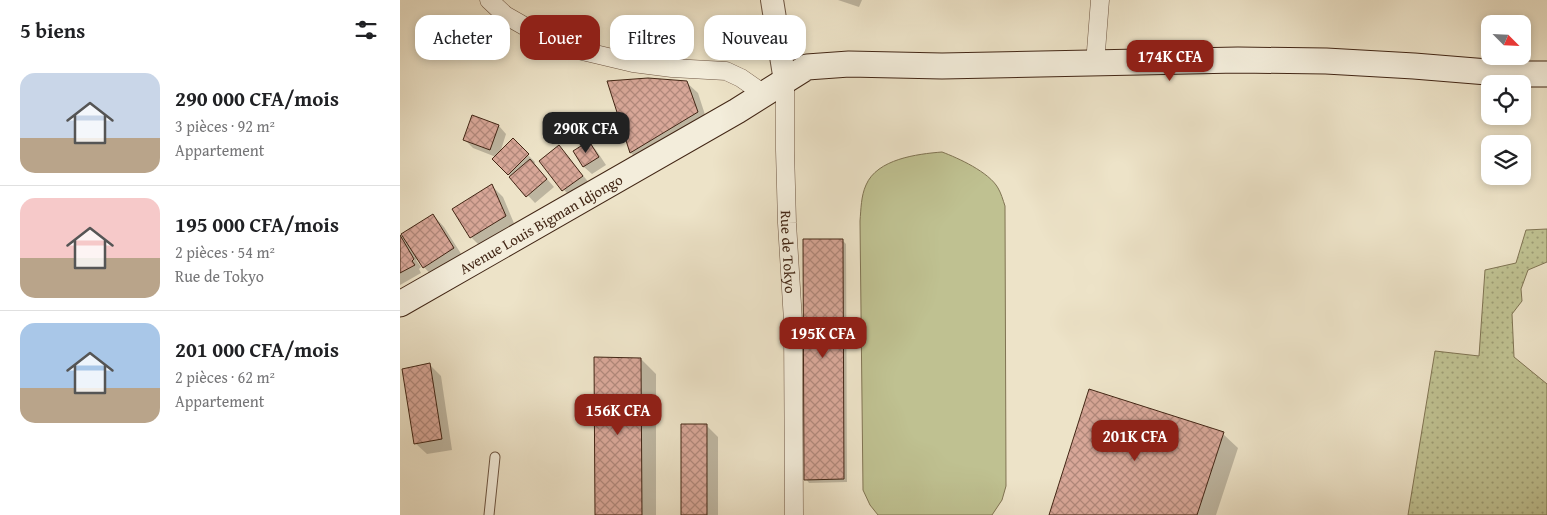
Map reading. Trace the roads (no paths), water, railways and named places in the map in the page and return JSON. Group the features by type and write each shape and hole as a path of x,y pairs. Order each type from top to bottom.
{"main road":[{"name":"Avenue Louis Bigman Idjongo","path":"400,304 764,94 807,67 849,64 942,66 1238,60 1326,61 1512,74 1547,74"}],"street":[{"path":"489,0 512,19 574,49 633,63 680,69 726,71 742,78 764,94"},
{"path":"772,0 785,80"},
{"path":"1094,64 1100,0"},
{"name":"Rue de Tokyo","path":"785,80 787,223 793,321 794,515"}],"lane":[{"path":"489,515 495,457"}]}
